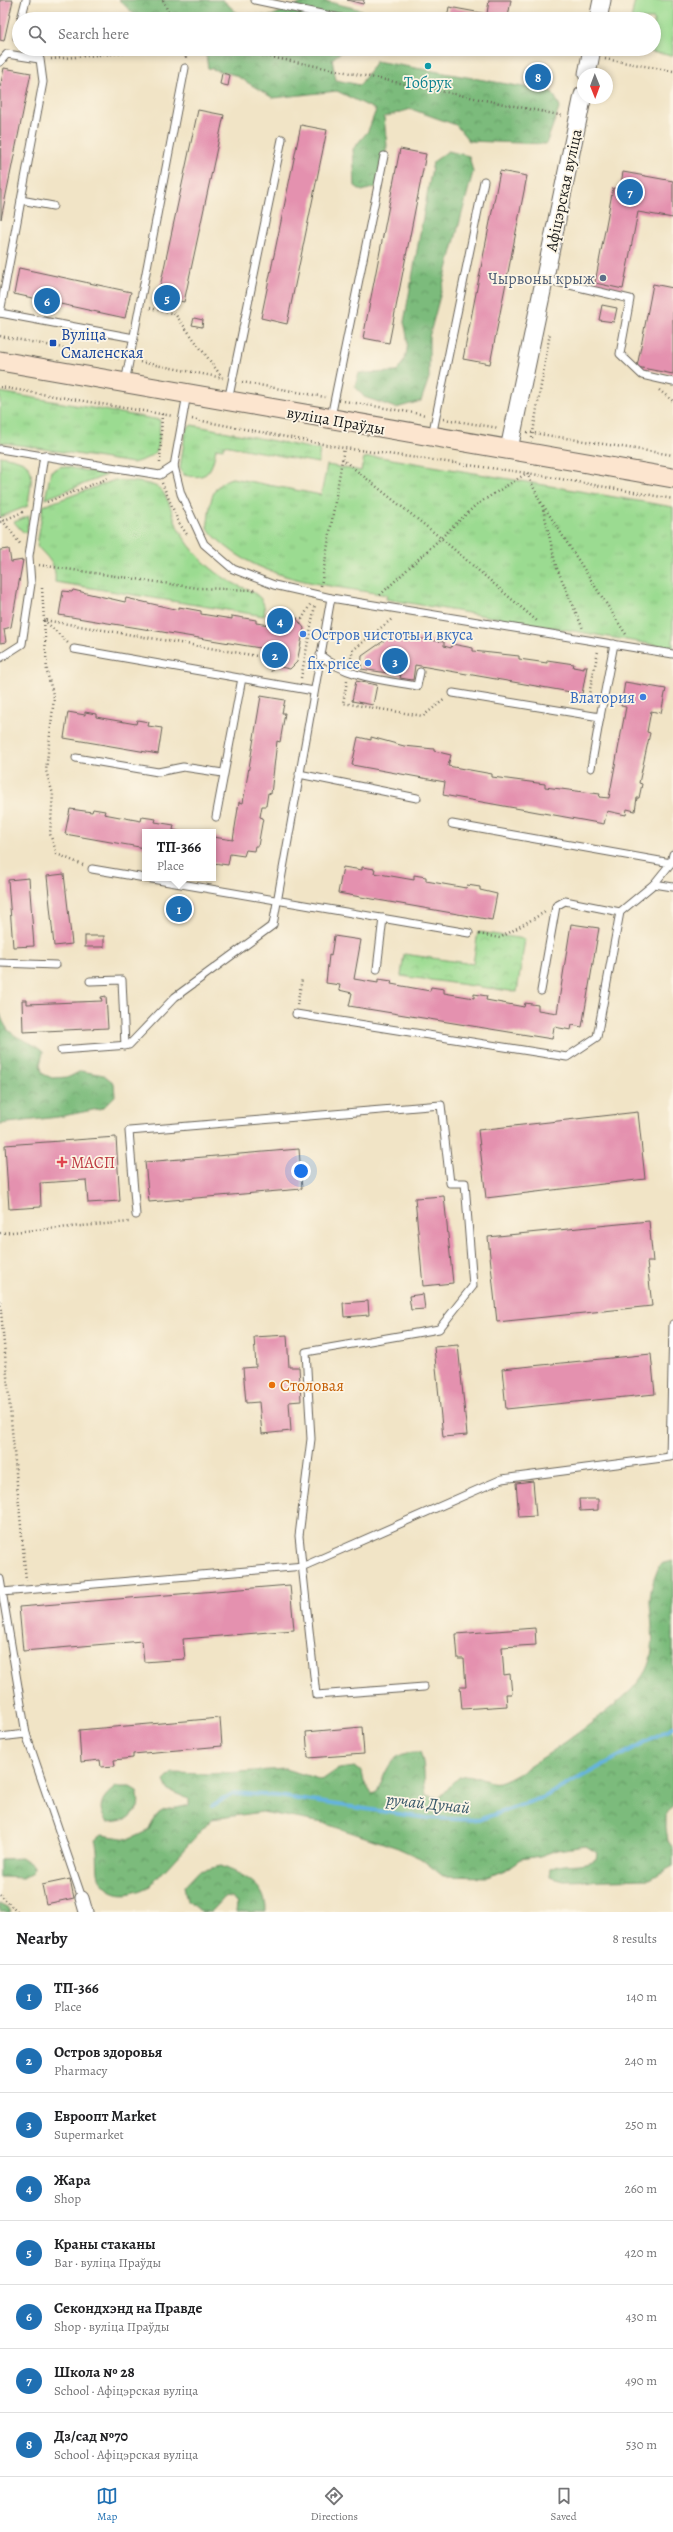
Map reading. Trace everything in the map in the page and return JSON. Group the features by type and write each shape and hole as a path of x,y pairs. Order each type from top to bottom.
{"main road":[{"name":"вуліца Праўды","path":"0,362 673,478"}],"street":[{"path":"599,12 602,0"},
{"path":"590,68 597,56"},
{"name":"Афіцэрская вуліца","path":"509,449 581,104"},
{"path":"82,1898 86,1912"}],"lane":[{"path":"23,12 26,0"},
{"path":"255,0 312,12"},
{"path":"0,62 7,54 12,55"},
{"path":"20,56 40,59"},
{"path":"37,56 40,59 43,82 0,313 134,338"},
{"path":"125,383 185,68"},
{"path":"228,401 282,139"},
{"path":"330,419 384,156"},
{"path":"432,436 484,181"},
{"path":"21,200 53,206"},
{"path":"544,279 630,299 620,354 642,375 673,382"},
{"path":"187,394 174,466 186,507 204,544 233,569 253,578 331,598 550,632 673,654"},
{"path":"0,449 160,475 174,466"},
{"path":"0,658 22,644 31,584 29,556 44,455"},
{"path":"61,1050 129,1045 175,997 274,925 299,774 331,598"},
{"path":"591,768 614,644"},
{"path":"74,648 314,691"},
{"path":"320,655 335,667 361,676 417,686 420,672"},
{"path":"216,817 223,773 242,678"},
{"path":"453,693 600,717"},
{"path":"76,758 158,772 183,767 223,773"},
{"path":"299,774 417,798"},
{"path":"452,824 671,863"},
{"path":"296,1010 566,1057 597,1037 620,912 654,884 671,863 673,854"},
{"path":"92,870 142,878"},
{"path":"164,881 278,899 469,933"},
{"path":"654,884 673,887"},
{"path":"541,991 556,906 565,900 620,912"},
{"path":"377,969 383,918"},
{"path":"0,964 56,965"},
{"path":"90,981 122,980 125,1046"},
{"path":"136,1215 129,1131 442,1105 450,1183 465,1183 473,1286 439,1329 306,1352 311,1439 299,1536 304,1566 316,1695 424,1687"},
{"path":"2,1592 304,1566 502,1479 670,1457 673,1324"},
{"path":"0,1579 26,1734 82,1898"},
{"path":"0,1737 26,1734"}],"path":[{"path":"163,0 168,12"},
{"path":"40,59 79,56"},
{"path":"266,56 578,118"},
{"path":"607,56 673,71"},
{"path":"140,306 175,314 222,378"},
{"path":"0,336 436,417 673,455"},
{"path":"0,386 162,413 344,448 527,473 673,499"},
{"path":"162,413 160,475 179,522 190,539"},
{"path":"300,623 310,604 320,595 344,448"},
{"path":"342,459 442,539 550,632"},
{"path":"527,473 542,508 556,566 587,639"},
{"path":"370,603 442,539 476,505 527,473"},
{"path":"0,517 1,521 113,476"},
{"path":"156,484 163,485"},
{"path":"538,497 634,647"},
{"path":"39,571 36,564 198,588 257,590 250,586"},
{"path":"42,585 47,672 54,698 46,771 52,794 50,834 57,854 92,870"},
{"path":"303,602 330,606"},
{"path":"295,677 302,678 316,605"},
{"path":"387,616 394,618"},
{"path":"293,618 302,619"},
{"path":"44,620 74,648"},
{"path":"44,620 263,657 272,673 279,674"},
{"path":"592,649 612,654"},
{"path":"469,933 500,938 556,906"},
{"path":"296,1010 302,979"},
{"path":"0,1233 139,1222 136,1215"},
{"path":"0,1301 26,1590"},
{"path":"0,1894 17,1912"}],"green space":[{"path":"119,0 223,0 236,12 132,12"},
{"path":"309,0 321,0 362,10 362,12 280,12"},
{"path":"635,0 673,0 673,56 661,54 661,12 632,12"},
{"path":"206,56 336,56 332,59 336,80 360,85 376,61 552,92 560,106 546,144 469,141 456,125 411,109 384,117 387,146 379,186 362,191 355,186 353,149 368,131 376,110 337,91 273,98 235,75 208,68"},
{"path":"448,151 469,156 473,172 429,337 429,378 421,401 396,408 364,397 355,386 359,373 396,372 404,360 407,348 407,336 404,322 433,162"},
{"path":"0,392 160,420 159,444 155,453 150,457 133,463 0,442"},
{"path":"192,425 320,450 318,463 224,445 223,449 216,448 211,468 204,475 184,475 180,468 186,429"},
{"path":"0,456 22,461 27,465 30,470 31,484 28,506 0,517"},
{"path":"380,457 673,507 673,648 386,599 387,595 314,583 290,577 266,570 245,559 225,546 207,528 212,497 224,481 232,478 321,495 327,465 361,471 364,458"},
{"path":"62,466 107,475 45,499 51,471"},
{"path":"115,480 153,485 161,490 168,500 179,530 190,546 209,567 217,573 233,583 256,594 263,603 264,616 55,582 55,571 51,562 37,546 43,506"},
{"path":"29,516 27,533 23,532 14,522"},
{"path":"478,932 525,939 517,992 401,976 404,954 473,964"},
{"path":"0,1013 3,1022 12,1034 30,1043 43,1052 40,1065 43,1074 52,1078 69,1077 81,1071 104,1075 114,1083 115,1096 103,1108 58,1117 0,1124"},
{"path":"673,1561 673,1805 666,1815 666,1828 668,1841 673,1848 673,1866 650,1879 564,1881 550,1877 551,1869 556,1867 591,1862 596,1859 597,1853 586,1846 557,1850 540,1856 520,1859 505,1870 487,1877 443,1876 420,1858 398,1848 323,1823 262,1812 212,1819 150,1886 144,1889 128,1894 117,1893 111,1891 100,1880 95,1840 101,1835 130,1839 149,1830 156,1816 164,1810 189,1805 189,1799 168,1790 164,1781 172,1773 209,1774 285,1769 322,1780 338,1769 355,1767 362,1772 364,1782 372,1794 377,1792 391,1763 396,1758 402,1754 410,1752 420,1752 423,1762 426,1795 439,1798 455,1780 463,1776 468,1775 494,1782 499,1782 510,1778 546,1756 587,1726 621,1699 639,1681 646,1670 651,1653 652,1636 650,1602 653,1582 660,1564"},
{"path":"116,1787 130,1787 137,1791 139,1799 138,1806 136,1812 132,1816 122,1820 107,1822 103,1817 101,1807 102,1802 107,1794"},
{"path":"22,1858 34,1866 33,1873 24,1878 0,1877 0,1859"},
{"path":"221,1866 245,1877 258,1888 265,1902 266,1912 236,1912 237,1904 232,1898 225,1897 211,1912 201,1912 187,1901 184,1887 199,1871"},
{"path":"0,1903 8,1907 11,1912 0,1912"}],"building":[{"path":"0,0 13,0 4,41 0,40"},
{"path":"347,0 364,0 363,4"},
{"path":"489,0 511,0 509,12 487,12"},
{"path":"449,7 476,12 448,12"},
{"path":"4,68 31,73 1,219 0,88"},
{"path":"222,73 230,75 228,86 220,84"},
{"path":"198,110 224,115 184,302 158,296"},
{"path":"301,125 327,130 287,324 261,318"},
{"path":"400,149 426,154 389,343 363,338"},
{"path":"500,171 527,176 490,364 463,359"},
{"path":"623,172 673,181 673,218 638,212 623,289 595,283 613,188 620,190"},
{"path":"19,268 131,292 125,318 14,294"},
{"path":"653,284 673,288 673,374 637,367"},
{"path":"602,305 617,308 614,322 599,320"},
{"path":"194,318 203,320 202,327 192,325"},
{"path":"9,549 11,562 23,560 11,627 4,629 6,642 0,643 0,550"},
{"path":"73,590 125,602 126,598 179,610 179,607 201,611 201,614 232,619 232,616 256,620 256,623 270,625 273,624 275,615 297,619 304,628 297,662 290,669 275,666 266,649 59,615 63,591 72,592"},
{"path":"392,635 444,642 444,646 451,648 452,644 473,648 473,651 519,656 519,659 547,663 547,660 574,664 573,667 584,669 584,666 587,666 582,694 415,665 413,680 400,678 401,675 361,669 362,656"},
{"path":"356,681 377,685 373,705 352,701"},
{"path":"625,682 666,689 661,713 651,711 647,732 650,733 639,783 642,784 639,798 637,798 635,811 627,809 626,815 607,811 604,824 443,795 445,782 352,765 358,737 371,740 371,737 404,746 434,749 434,751 451,755 448,766 492,774 492,777 545,784 545,787 600,794 599,797 609,798 626,707 621,706"},
{"path":"261,696 285,700 282,713 285,713 280,742 277,741 271,794 268,793 266,806 262,806 260,817 263,818 258,846 255,846 254,851 246,850 244,856 230,854 228,865 216,863 216,837 233,840 239,802 243,803"},
{"path":"68,712 85,715 85,712 96,714 96,717 136,724 137,720 149,722 148,726 162,728 158,754 64,738"},
{"path":"70,809 92,812 93,809 105,811 104,814 141,821 142,817 156,819 155,822 174,825 173,829 142,829 142,847 65,834"},
{"path":"343,867 362,870 362,867 375,869 374,873 414,880 414,875 426,877 426,881 466,888 467,885 480,887 480,890 497,894 492,920 338,893"},
{"path":"64,874 72,944 54,946 47,876"},
{"path":"29,878 34,946 13,947 8,880"},
{"path":"171,900 190,903 188,918 169,915"},
{"path":"571,924 599,928 582,1027 572,1025 571,1030 554,1027 552,1039 349,1006 352,993 339,990 340,985 326,983 329,955 331,956 334,936 361,940 354,979 378,983 378,979 392,981 391,984 430,991 431,987 444,989 444,993 474,998 474,994 487,996 486,1000 524,1007 525,1003 538,1005 538,1010 557,1013"},
{"path":"85,936 104,936 104,947 85,947"},
{"path":"106,996 108,1028 23,1032 22,1000 27,1000 27,1004 102,1001 101,997"},
{"path":"638,1112 645,1179 486,1198 478,1130"},
{"name":"МАСП","path":"116,1137 120,1201 88,1203 86,1180 40,1183 41,1207 9,1209 5,1145"},
{"path":"299,1149 302,1189 149,1202 145,1162"},
{"path":"444,1196 453,1283 423,1286 415,1198"},
{"path":"649,1221 653,1262 647,1262 652,1306 497,1322 488,1237"},
{"path":"423,1294 425,1309 411,1310 409,1296"},
{"path":"368,1301 369,1315 344,1317 343,1303"},
{"name":"Столовая","path":"287,1335 289,1367 299,1367 301,1401 289,1402 291,1431 262,1434 259,1402 246,1403 243,1368 256,1367 254,1337"},
{"path":"458,1345 467,1435 443,1437 434,1347"},
{"path":"651,1354 655,1394 506,1409 502,1369"},
{"path":"533,1481 536,1516 519,1517 516,1483"},
{"path":"579,1499 598,1499 598,1510 580,1511"},
{"path":"290,1585 294,1630 183,1639 185,1659 144,1662 142,1641 23,1651 19,1607"},
{"path":"535,1628 536,1645 502,1647 504,1675 510,1674 512,1694 506,1694 507,1706 462,1709 460,1687 466,1687 464,1659 458,1659 456,1634"},
{"path":"220,1718 222,1746 133,1754 133,1758 114,1760 115,1766 101,1767 100,1760 81,1762 79,1730"},
{"path":"362,1727 364,1754 308,1758 306,1732"},
{"path":"70,1879 74,1898 46,1904 42,1885"}],"waterway":[{"name":"ручай Дунай","path":"212,1806 234,1793 277,1796 427,1818 478,1820 544,1797 673,1727"}],"place":[{"name":"Тобрук","path":"428,66"},
{"name":"Дз/сад №70","path":"538,77"},
{"name":"Школа № 28","path":"630,192"},
{"name":"Чырвоны крыж","path":"603,278"},
{"name":"Краны стаканы","path":"167,298"},
{"name":"Секондхэнд на Правде","path":"47,301"},
{"name":"Вуліца Смаленская","path":"53,343"},
{"name":"Жара","path":"280,621"},
{"name":"Остров чистоты и вкуса","path":"303,634"},
{"name":"Остров здоровья","path":"275,655"},
{"name":"Евроопт Market","path":"395,661"},
{"name":"fix price","path":"368,663"},
{"name":"Влатория","path":"643,697"},
{"name":"ТП-366","path":"179,909"},
{"name":"МАСП","path":"62,1162"},
{"name":"Столовая","path":"272,1385"}]}
